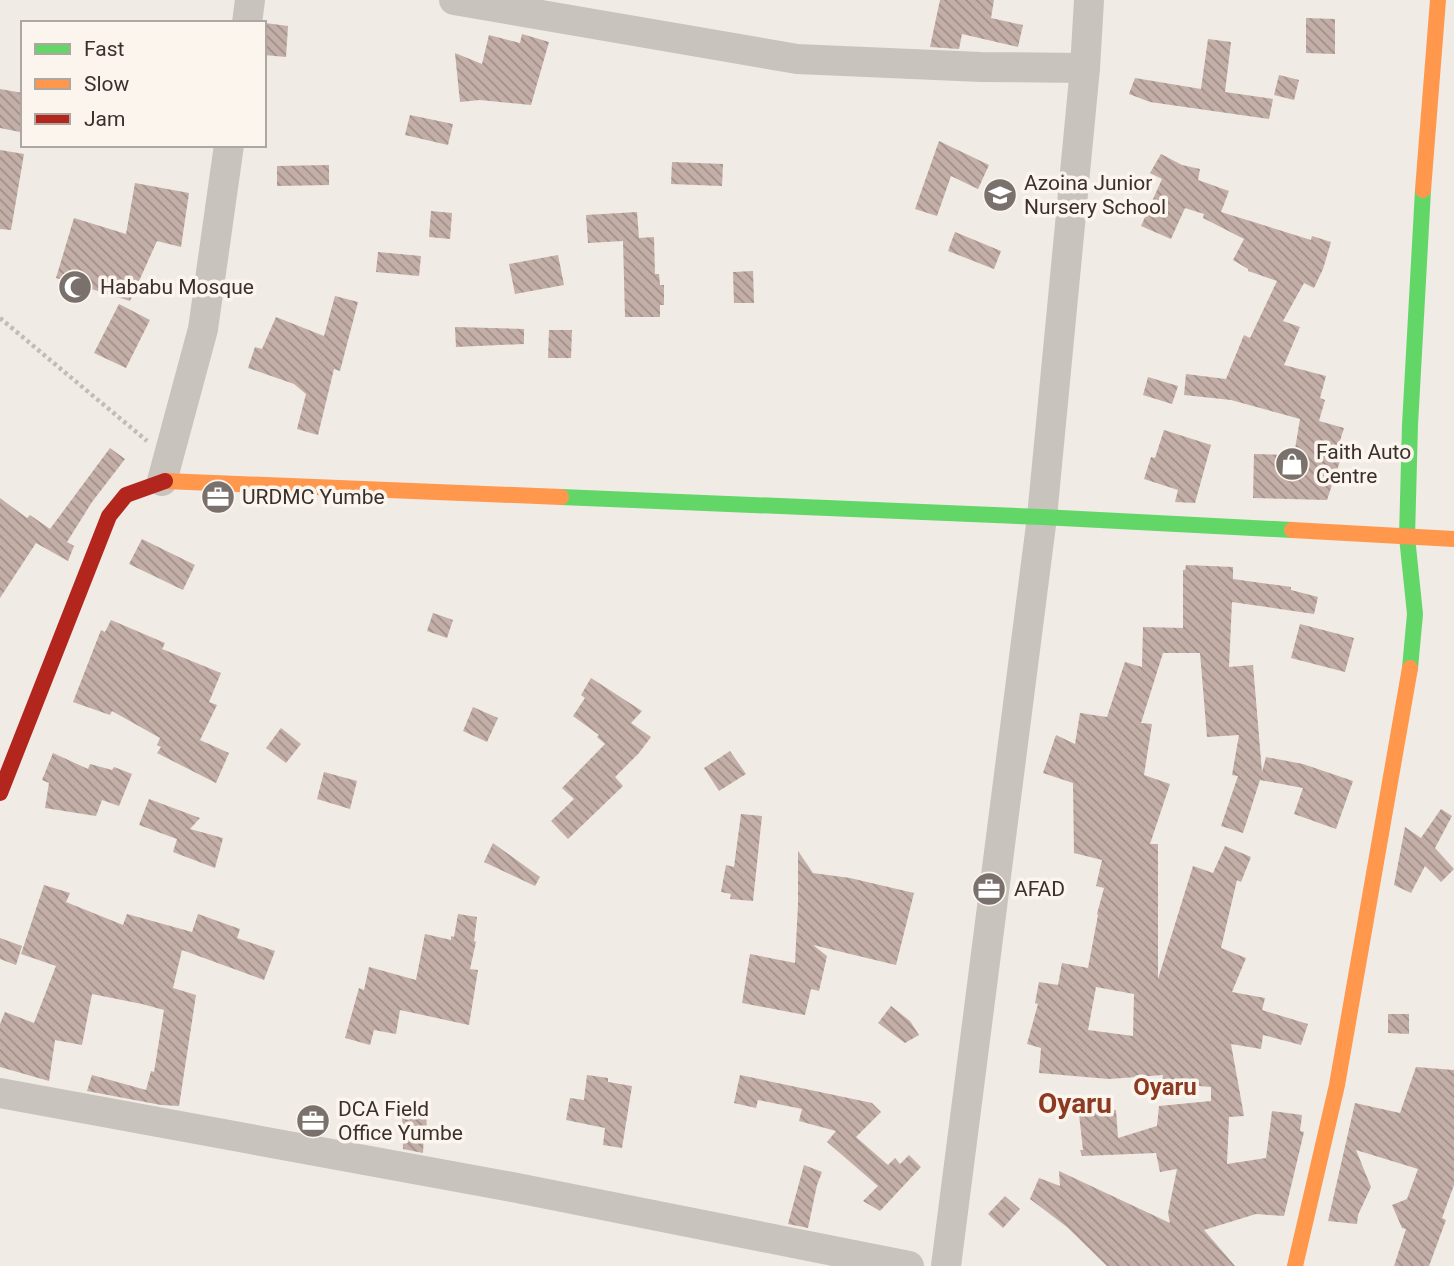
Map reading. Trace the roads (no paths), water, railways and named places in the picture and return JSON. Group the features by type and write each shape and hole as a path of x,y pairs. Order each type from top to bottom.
{"street":[{"path":"247,21 250,0"},
{"path":"454,0 796,59 981,67 1085,68"},
{"path":"946,1266 1042,517 1085,68 1089,0"},
{"path":"1295,1266 1337,1085 1413,653 1415,614 1407,537 1420,233 1438,0"},
{"path":"162,481 202,328 229,147"},
{"path":"0,793 109,516 126,495 162,481 1042,517 1454,539"},
{"path":"0,1093 512,1187 909,1266"}],"place":[{"name":"Azoina Junior Nursery School","path":"1000,195"},
{"name":"Hababu Mosque","path":"75,287"},
{"name":"Faith Auto Centre","path":"1292,464"},
{"name":"URDMC Yumbe","path":"218,497"},
{"name":"AFAD","path":"989,889"},
{"name":"DCA Field Office Yumbe","path":"313,1121"}],"district":[{"name":"Oyaru","path":"1165,1087"},
{"name":"Oyaru","path":"1075,1103"}]}
